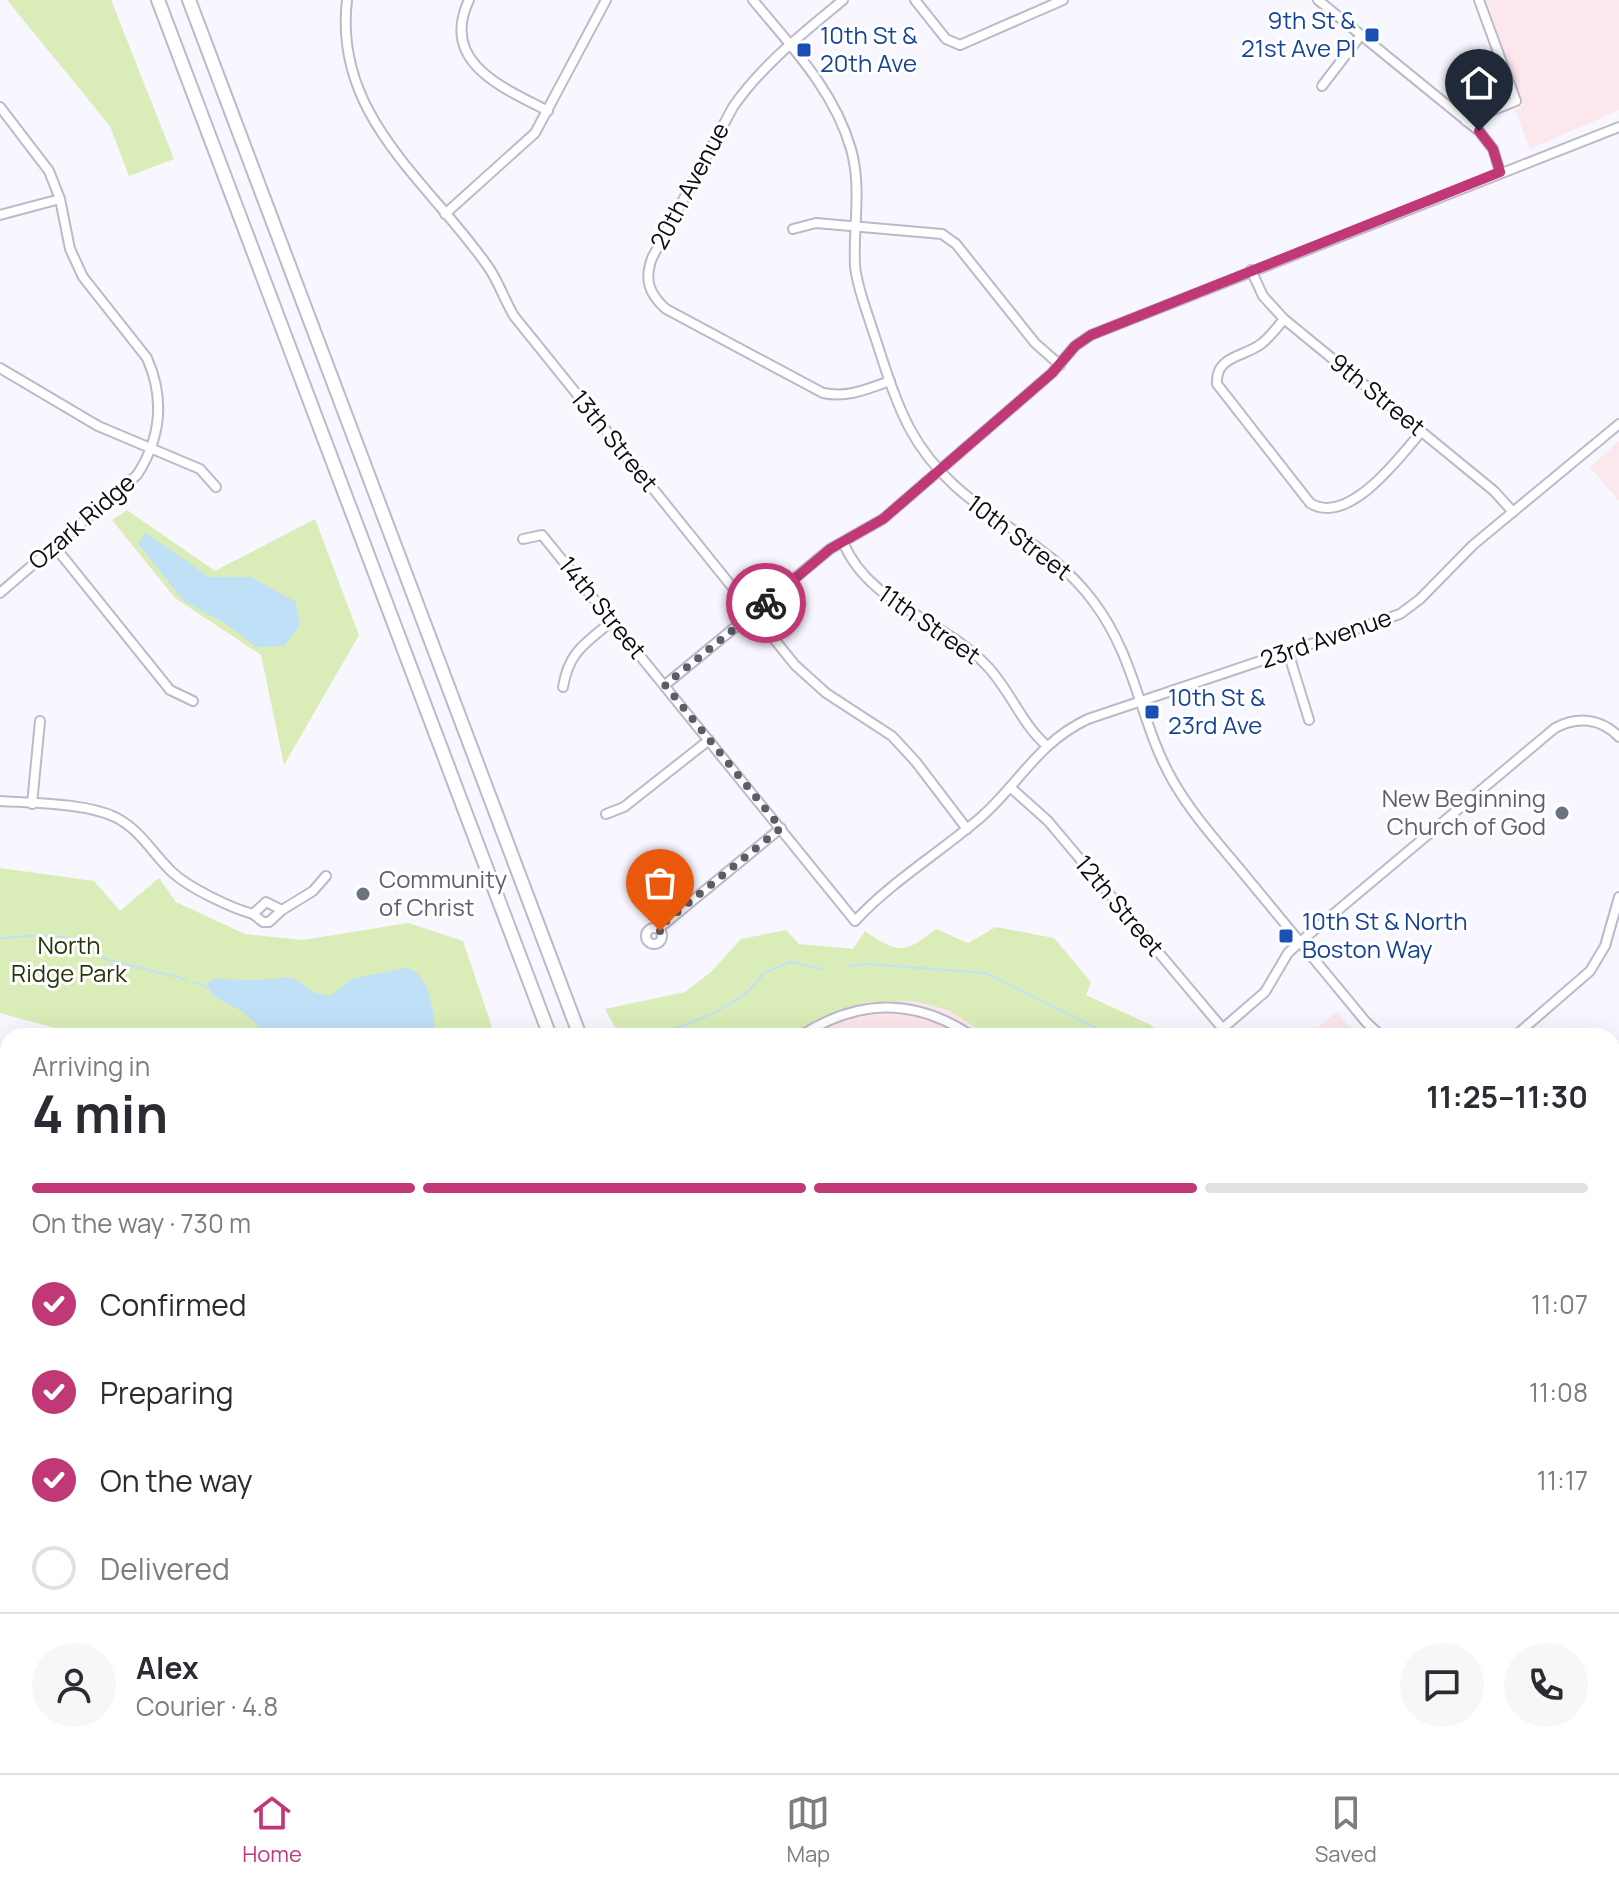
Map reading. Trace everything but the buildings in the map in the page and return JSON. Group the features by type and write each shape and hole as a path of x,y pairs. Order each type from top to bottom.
{"highway":[{"path":"158,0 547,1028"},
{"path":"189,0 577,1028"}],"street":[{"name":"13th Street","path":"347,0 347,52 358,92 367,111 488,267 514,316 811,681 878,724 905,748 967,829"},
{"path":"469,0 462,34 476,68 497,84 548,111"},
{"path":"445,214 535,133 606,0"},
{"name":"10th Street","path":"753,0 830,98 842,123 856,171 857,278 890,381 909,428 939,472 971,502 1049,555 1079,583 1118,638 1162,759 1185,802 1372,1028"},
{"name":"20th Avenue","path":"843,0 789,44 746,88 733,107 652,258 648,269 648,287 655,300 666,309 823,393 836,396 856,393 890,381"},
{"path":"915,0 946,39 960,45 1063,0"},
{"path":"1318,0 1487,140 1500,172"},
{"path":"1466,121 1516,101 1479,0"},
{"path":"1322,86 1361,35"},
{"name":"Ozark Ridge","path":"0,107 49,171 60,199 75,263 139,346 153,372 159,416 152,449 137,475 0,593"},
{"path":"665,685 823,554 883,519 1091,335 1619,127"},
{"path":"0,215 60,199"},
{"path":"793,229 816,223 933,231 951,239 1035,343 1060,365"},
{"name":"9th Street","path":"1251,270 1263,296 1284,319 1494,491 1513,512"},
{"path":"1284,319 1258,346 1222,364 1217,384 1310,503 1316,507 1330,508 1365,492 1385,475 1421,432"},
{"path":"0,368 98,426 200,469 216,487"},
{"name":"23rd Avenue","path":"855,921 967,829 1010,787 1046,745 1072,726 1396,615 1411,606 1451,566 1619,424"},
{"name":"14th Street","path":"523,539 542,535 855,921"},
{"name":"11th Street","path":"843,542 855,566 872,585 957,640 986,665 1010,695 1033,732 1046,745"},
{"path":"55,547 170,690 193,701"},
{"path":"563,687 566,669 574,653 612,621"},
{"path":"1288,652 1309,720"},
{"path":"1224,1028 1265,992 1288,953 1300,942 1555,728 1564,723 1584,720 1606,727 1619,737"},
{"path":"32,804 40,721"},
{"path":"606,814 624,807 709,740"},
{"name":"12th Street","path":"1010,787 1048,821 1222,1028"},
{"path":"0,801 97,811 115,817 141,835 168,868 183,880 253,914 263,922 269,922 313,891 326,876"},
{"path":"658,929 781,828"},
{"path":"1524,1028 1590,971 1605,946 1619,897"},
{"path":"253,914 266,902 282,910"},
{"path":"813,1028 828,1019 885,1007 928,1013 957,1028"}],"shaded area":[{"path":"1486,0 1619,0 1619,110 1530,149 1515,110 1523,105"},
{"path":"1619,441 1619,501 1590,467"},
{"path":"914,1001 948,1010 977,1028 803,1028 824,1016 869,1002"},
{"path":"1337,1012 1350,1028 1317,1028"}],"green space":[{"path":"7,0 111,0 174,159 129,176 110,126"},
{"path":"127,510 215,571 315,519 359,635 284,765 261,655 175,598 112,520"},
{"name":"North Ridge Park","path":"0,868 94,881 120,911 159,878 176,902 245,934 303,940 408,923 463,941 492,1028 55,1028 0,1013"},
{"path":"996,927 1054,938 1091,982 1086,995 1154,1028 977,1028 948,1010 914,1001 869,1002 824,1016 803,1028 615,1028 605,1009 685,992 711,972 741,939 786,930 799,944 853,949 865,931 886,944 901,948 909,947 936,929 968,943"}],"water":[{"path":"146,533 209,577 251,577 296,602 300,625 284,646 256,647 223,622 184,601 138,544"},
{"path":"405,968 414,971 426,985 434,1028 260,1028 243,1012 212,995 207,984 213,979 287,977 327,996 351,979"}],"waterway":[{"path":"0,938 45,935 68,938 108,960 186,979"},
{"path":"677,1028 714,1013 747,993 765,972 791,962 822,969"},
{"path":"848,966 867,964 986,973 1096,1028"},
{"path":"194,982 208,987"}],"way so far":[{"path":"660,931 658,929 665,922 781,828 665,685 766,603"}],"place":[{"name":"9th St & 21st Ave Pl","path":"1372,35"},
{"name":"10th St & 20th Ave","path":"804,50"},
{"name":"10th St & 23rd Ave","path":"1152,712"},
{"name":"New Beginning Church of God","path":"1562,813"},
{"name":"Community of Christ","path":"363,894"},
{"name":"10th St & North Boston Way","path":"1286,936"}],"route":[{"path":"766,603 830,549 883,519 1052,373 1075,346 1091,335 1500,172 1493,149 1479,131"}]}
